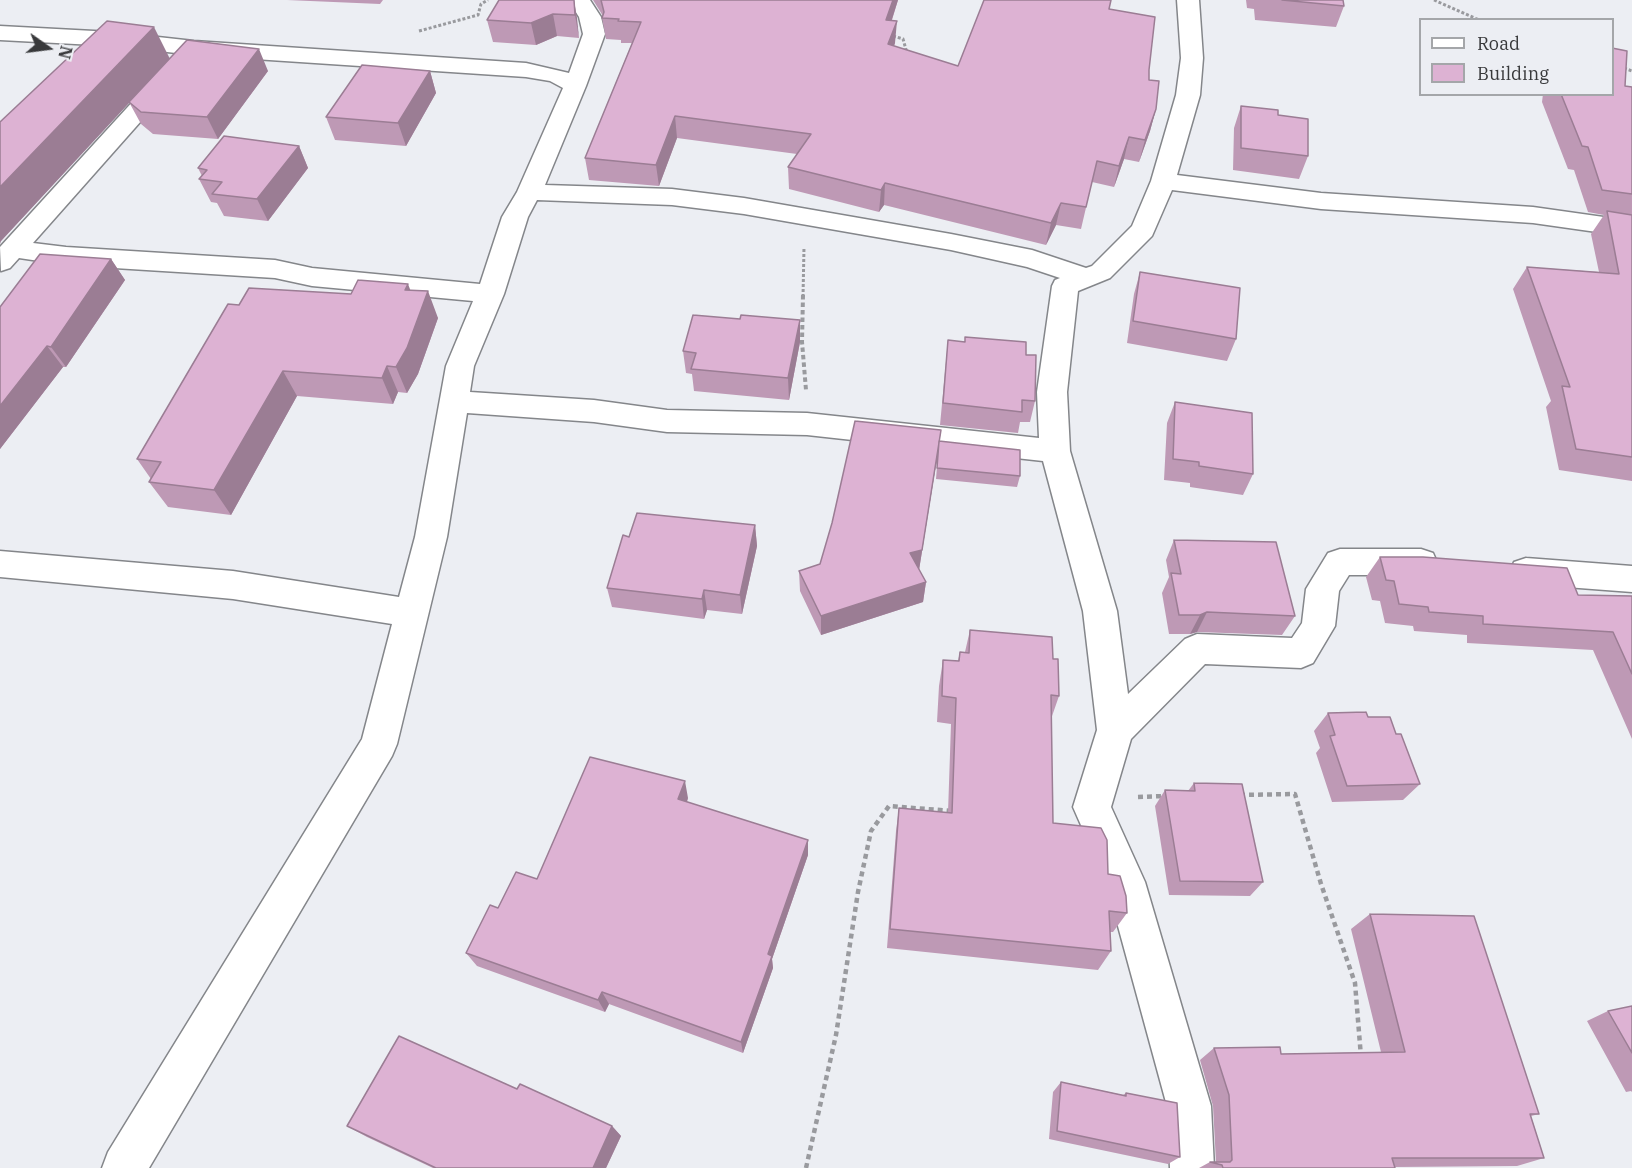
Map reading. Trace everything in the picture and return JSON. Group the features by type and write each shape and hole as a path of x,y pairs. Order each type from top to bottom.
{"street":[{"path":"1188,0 1192,58 1188,95 1163,182 1143,230 1101,272 1065,285 1052,392 1055,451 1100,611 1115,730 1092,807 1125,882 1189,1106 1192,1168"},
{"path":"124,1168 379,744 431,537 460,366 490,294 515,217 529,192 575,86 594,34 588,6"},
{"path":"0,33 112,39 194,48 526,70 556,75 575,86"},
{"path":"6,256 194,48"},
{"path":"1163,182 1321,201 1533,214 1632,229"},
{"path":"529,192 672,197 805,217 1021,257 1086,277"},
{"path":"6,256 66,256 274,269 312,277 490,294"},
{"path":"453,401 594,411 667,421 807,424 1055,451"},
{"path":"1115,730 1197,649 1301,653 1318,626 1323,589 1340,562 1409,561 1454,565"},
{"path":"0,564 233,585 411,613"},
{"path":"1498,569 1632,579"}],"path":[{"path":"384,59 424,28 478,15 481,4 488,0"},
{"path":"1434,0 1474,18"},
{"path":"892,36 903,39 908,55"},
{"path":"1623,67 1632,72"},
{"path":"805,217 802,342 807,424"},
{"path":"1236,795 1295,794 1321,884 1355,983 1361,1062"},
{"path":"1092,807 1130,797 1178,796"},
{"path":"806,1168 836,1035 858,892 871,831 889,806 958,811"}],"building":[{"path":"499,0 574,0 575,15 553,14 531,23 487,20"},
{"path":"601,0 893,0 886,20 897,21 888,44 958,66 984,0 1111,0 1109,9 1155,17 1149,80 1159,81 1156,109 1145,140 1129,137 1119,166 1097,161 1086,207 1061,203 1051,223 885,183 881,190 788,167 811,134 675,116 656,165 585,158 641,22 602,18 604,12"},
{"path":"1282,0 1343,0 1344,6"},
{"path":"107,21 154,27 0,187 0,122"},
{"path":"187,40 259,49 207,117 141,112 129,102"},
{"path":"1614,48 1627,51 1625,86 1632,87 1632,194 1602,190 1588,147 1582,146 1562,96 1614,96"},
{"path":"362,65 430,71 398,123 326,117"},
{"path":"1241,106 1278,110 1278,115 1308,119 1308,156 1241,148"},
{"path":"224,136 299,146 257,199 212,194 222,182 199,179 207,170 198,168"},
{"path":"1607,211 1632,215 1632,457 1576,449 1562,386 1570,387 1527,267 1619,274"},
{"path":"40,254 111,259 51,347 47,346 0,406 0,307"},
{"path":"1140,272 1240,288 1236,339 1133,321"},
{"path":"358,280 408,284 405,290 428,291 407,348 396,367 387,366 382,378 283,371 214,490 149,482 161,462 137,459 228,304 239,305 249,288 351,294"},
{"path":"693,315 740,319 741,315 800,320 788,378 691,369 696,353 683,351"},
{"path":"965,337 1026,342 1026,355 1036,355 1035,401 1022,400 1022,412 943,403 948,340 965,342"},
{"path":"1175,402 1252,413 1253,474 1199,466 1199,462 1173,459"},
{"path":"855,421 941,430 922,550 910,553 926,582 821,616 799,571 820,564 832,523"},
{"path":"939,441 1020,450 1020,476 937,468"},
{"path":"637,513 755,525 740,595 704,590 702,599 607,588 623,535 629,537"},
{"path":"1174,540 1276,542 1295,616 1207,612 1200,615 1179,615 1171,573 1181,574"},
{"path":"1380,557 1423,557 1567,568 1578,595 1632,596 1632,674 1613,632 1483,624 1483,616 1429,612 1428,607 1399,604 1394,581 1386,580"},
{"path":"970,630 1052,637 1053,659 1058,659 1059,696 1051,695 1053,823 1101,828 1107,840 1108,874 1120,876 1126,896 1127,913 1109,911 1111,951 890,929 899,808 952,813 956,698 942,696 943,660 959,661 960,652 969,653"},
{"path":"1366,712 1368,717 1390,717 1396,734 1401,734 1420,784 1347,786 1330,736 1335,735 1328,713"},
{"path":"590,757 685,781 678,799 808,840 768,954 772,956 741,1042 602,992 598,1000 466,953 490,905 498,908 516,872 537,879"},
{"path":"1194,783 1242,784 1263,882 1180,881 1165,790 1195,791"},
{"path":"1370,914 1474,916 1539,1114 1530,1114 1544,1158 1392,1158 1395,1168 1223,1168 1222,1165 1210,1162 1230,1162 1232,1160 1229,1095 1214,1048 1280,1047 1281,1054 1405,1052"},
{"path":"1632,1006 1632,1053 1608,1011"},
{"path":"399,1036 517,1089 520,1084 612,1126 593,1168 436,1168 347,1126"},
{"path":"1061,1082 1126,1096 1126,1093 1177,1103 1180,1157 1057,1131"}]}
